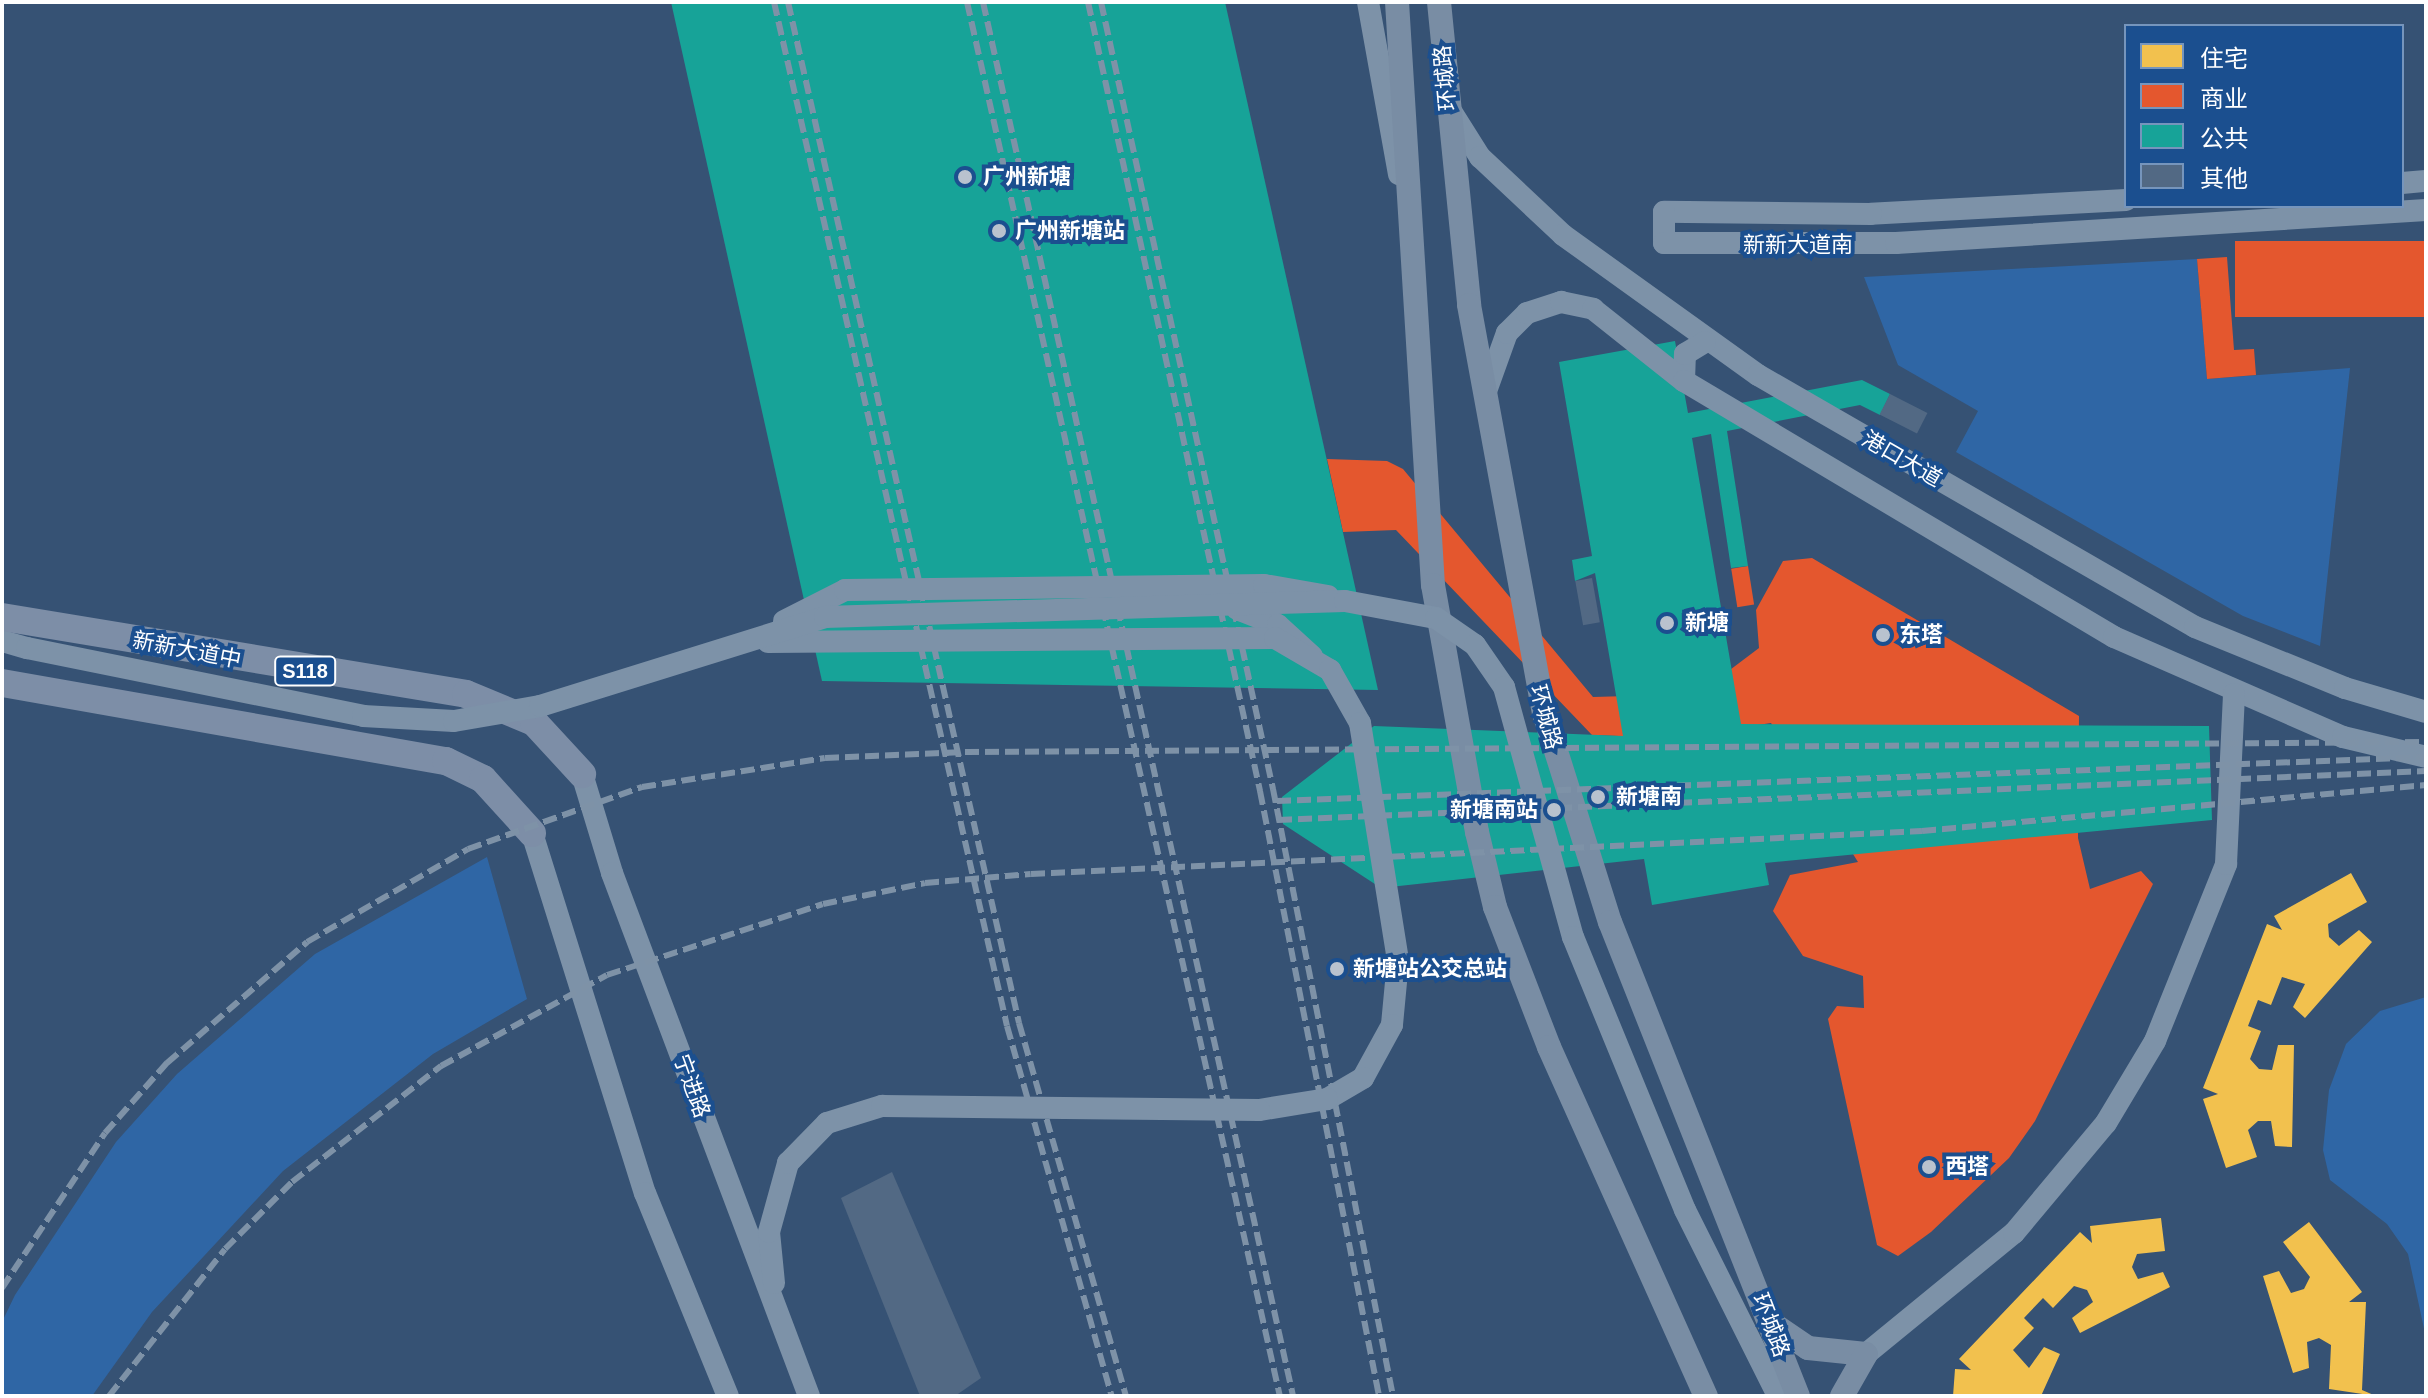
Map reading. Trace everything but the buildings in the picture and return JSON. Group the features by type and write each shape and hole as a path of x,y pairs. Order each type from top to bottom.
{"main road":[{"name":"环城路","path":"1397,2 1433,585 1477,832 1495,907 1617,1204 1706,1396"},
{"name":"环城路","path":"1439,2 1447,104 1483,401 1544,713 1610,922 1798,1396"},
{"name":"新新大道中","path":"2,617 301,671 433,687 534,722 582,774"},
{"path":"2,683 418,754 483,779 532,833"},
{"path":"418,754 443,732 433,687"},
{"path":"1770,1322 1808,1348 1866,1354 1842,1396"}],"street":[{"path":"1368,2 1410,234"},
{"name":"港口大道","path":"1447,104 1480,157 1511,188 1705,342 2195,627 2345,688 2426,712"},
{"path":"2404,183 2426,181"},
{"name":"新新大道南","path":"2124,200 1871,214 1664,212 1664,243 1910,242 2426,210"},
{"name":"港口大道","path":"1483,401 1498,351 1518,320 1550,303 1593,309 1684,381 2114,637 2234,694 2343,737 2426,757"},
{"path":"1684,381 1685,354 1705,342"},
{"path":"761,635 845,590 1264,585 1446,623 1475,645 1504,687 1573,937 1685,1210 1778,1396"},
{"path":"2,641 412,721 540,706 761,635 847,615 1237,609 1345,601"},
{"path":"787,1343 770,1248 775,1192 806,1139 852,1111 882,1106 1259,1110 1327,1099 1363,1078 1392,1025 1396,936 1360,723 1330,670 1278,625 1237,609"},
{"path":"718,649 806,640 1255,636 1313,657"},
{"path":"1866,1354 2014,1233 2084,1152 2150,1052 2196,955 2226,864 2234,694"},
{"name":"宁进路","path":"582,774 787,1343 809,1396"},
{"path":"532,833 587,1025 728,1396"}],"shaded area":[{"path":"2197,259 2207,379 2350,368 2320,646 2243,616 1956,452 1978,411 1898,365 1864,277"},
{"path":"487,857 527,999 433,1054 283,1171 152,1312 92,1396 2,1396 2,1322 15,1295 116,1142 177,1074 315,954"},
{"path":"2426,997 2426,1338 2408,1254 2387,1224 2330,1180 2323,1150 2329,1090 2346,1044 2380,1011"}],"railway":[{"path":"774,2 1007,1026 1112,1396"},
{"path":"788,2 1019,1023 1126,1396"},
{"path":"967,2 1280,1396"},
{"path":"983,2 1293,1396"},
{"path":"1088,2 1260,791 1379,1396"},
{"path":"1101,2 1273,789 1393,1396"},
{"path":"2,1288 105,1133 167,1063 307,942 468,849 642,787 825,758 965,752 2426,742"},
{"path":"1277,801 2426,757"},
{"path":"1278,820 2426,771"},
{"path":"109,1396 225,1249 292,1182 441,1066 607,975 823,904 925,883 1031,874 1922,831 2426,785"}],"place":[{"name":"广州新塘","path":"965,177"},
{"name":"广州新塘站","path":"999,231"},
{"name":"新塘","path":"1667,623"},
{"name":"东塔","path":"1883,635"},
{"name":"新塘南","path":"1598,797"},
{"name":"新塘南站","path":"1554,810"},
{"name":"新塘站公交总站","path":"1337,969"},
{"name":"西塔","path":"1929,1167"}]}
